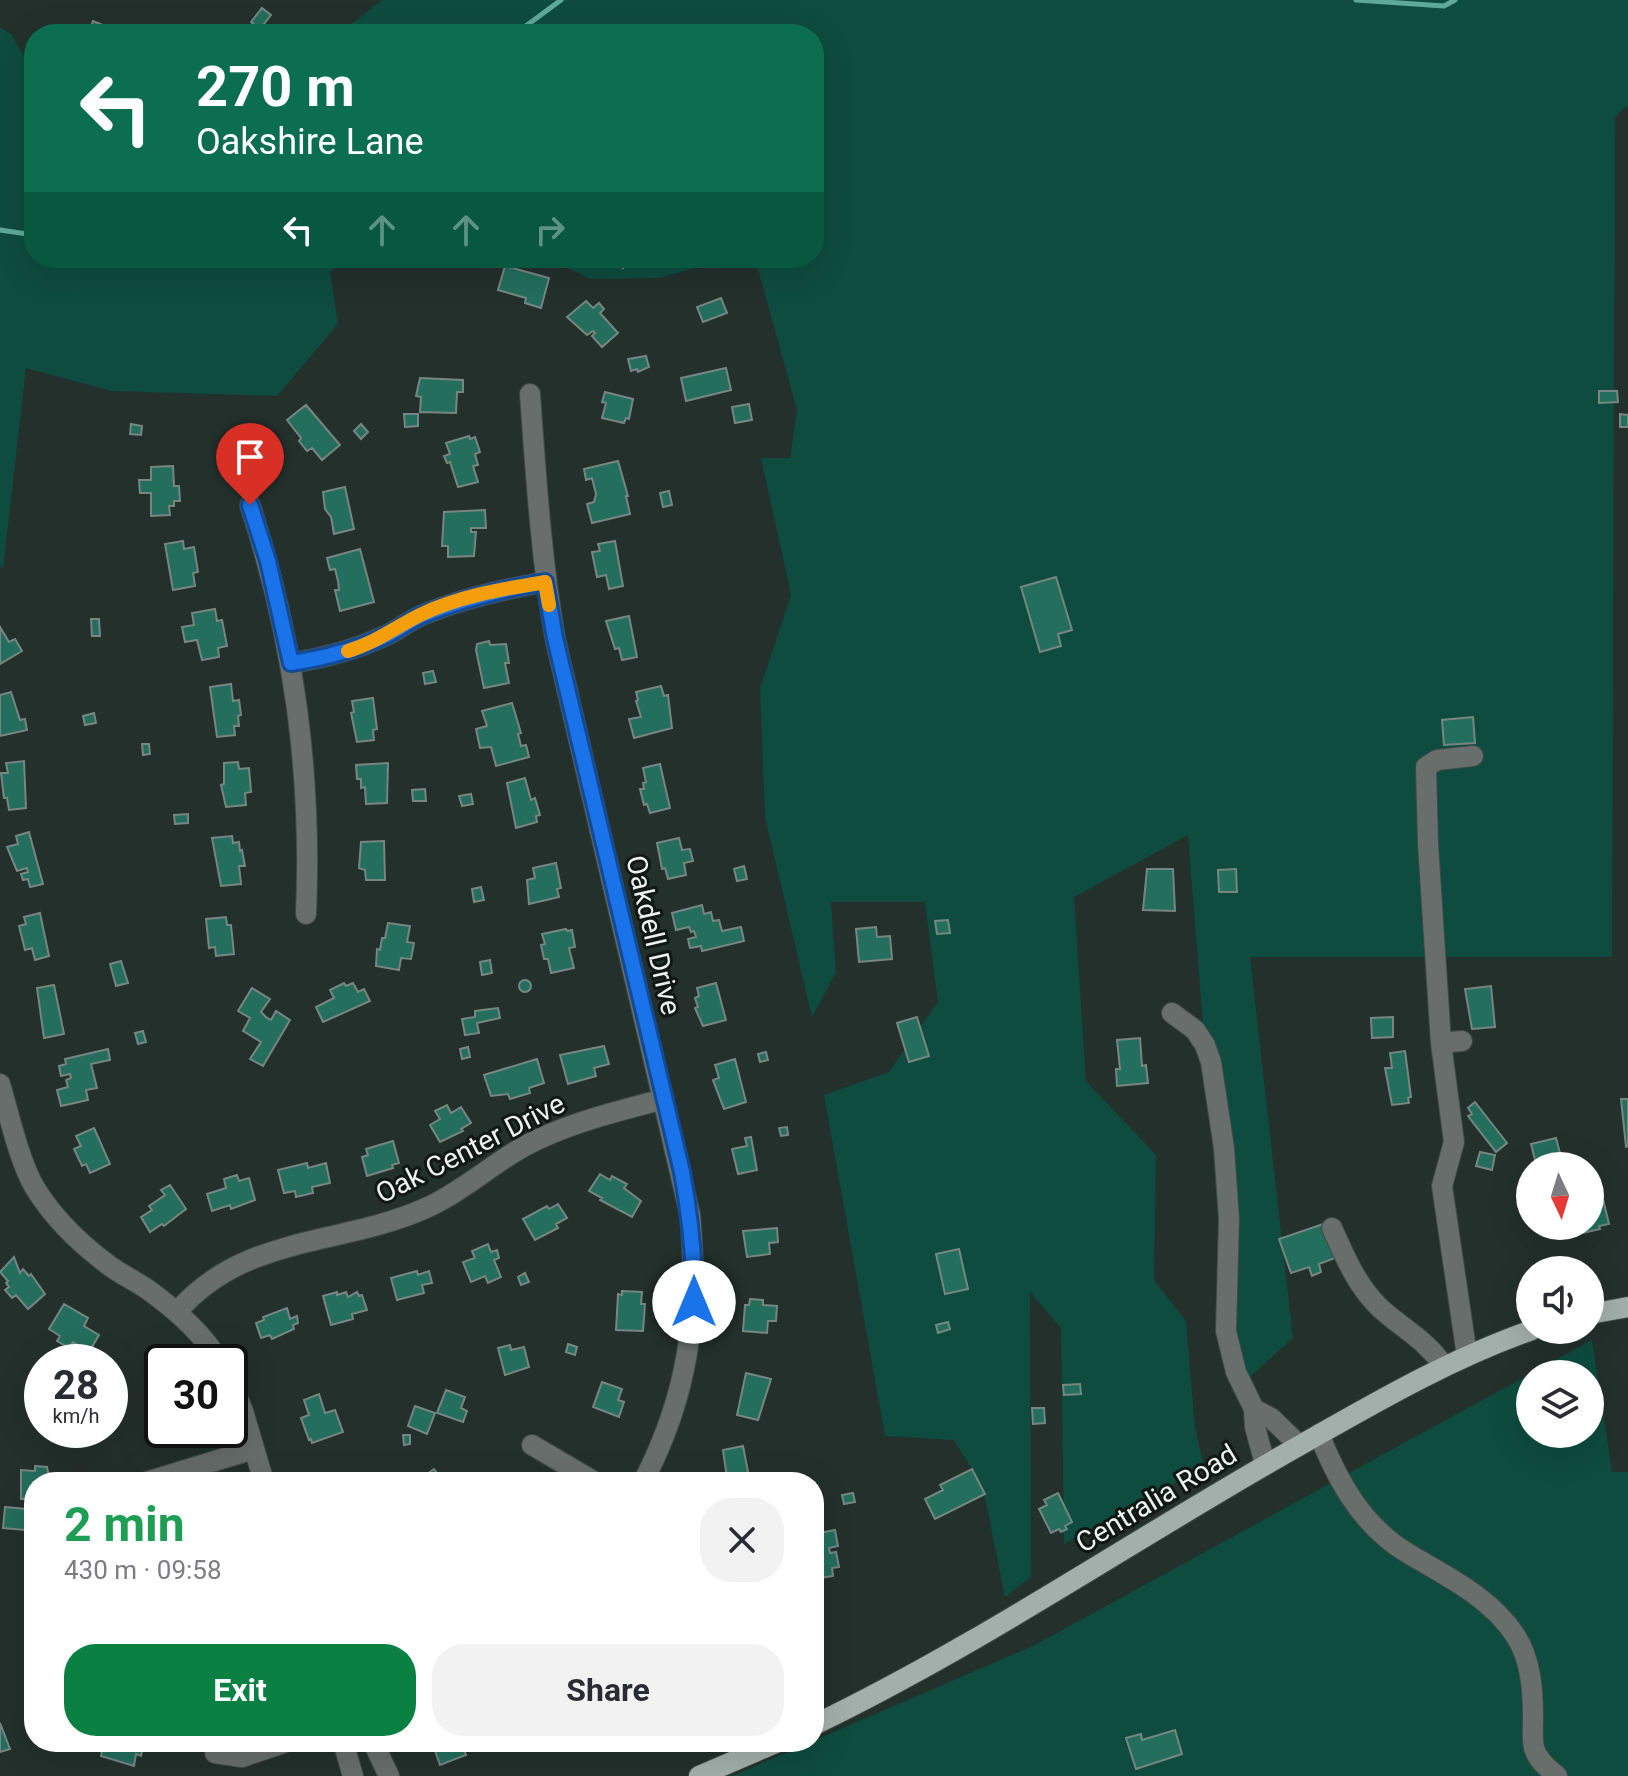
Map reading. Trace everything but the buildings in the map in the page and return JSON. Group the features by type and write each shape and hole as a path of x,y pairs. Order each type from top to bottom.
{"main road":[{"path":"1604,1311 1628,1307"},
{"name":"Centralia Road","path":"824,1720 1027,1607 1299,1445 1444,1366 1516,1336"},
{"path":"699,1776 755,1752"}],"street":[{"name":"Oakdell Drive","path":"530,394 545,582 555,638 690,1215 695,1267 694,1302 682,1381 666,1432 648,1472"},
{"path":"250,505 268,561 291,663 301,731 307,796 306,914"},
{"path":"291,663 360,647 420,615 455,602 545,582"},
{"path":"1467,1356 1442,1186 1454,1142 1452,1042 1428,844 1426,767 1437,760 1473,756"},
{"path":"1172,1013 1195,1030 1211,1062 1224,1148 1229,1219 1226,1331 1236,1372 1254,1409 1255,1427 1265,1464"},
{"path":"0,1084 34,1186 59,1221 107,1265 177,1312 207,1344"},
{"name":"Oak Center Drive","path":"177,1312 207,1282 254,1256 391,1222 429,1207 465,1187 508,1156 541,1138 601,1116 664,1099"},
{"path":"1332,1228 1356,1279 1379,1307 1431,1347 1444,1366"},
{"path":"1254,1409 1271,1418 1299,1445"},
{"path":"248,1428 261,1472"},
{"path":"1319,1434 1331,1465 1367,1520 1407,1553 1465,1587 1515,1634 1531,1678 1533,1747 1538,1758 1557,1776"},
{"path":"532,1445 578,1472"},
{"path":"179,1472 254,1449"},
{"path":"215,1753 242,1757 257,1752"},
{"path":"346,1752 353,1776"},
{"path":"378,1752 389,1776"}],"green space":[{"path":"382,0 1628,0 1628,105 1615,117 1612,957 1250,957 1293,1338 1232,1393 1188,835 1074,897 1086,1081 1156,1155 1154,1280 1186,1321 1195,1428 1204,1467 1064,1544 1061,1328 1030,1292 1031,1577 1005,1597 983,1487 954,1440 885,1436 824,1095 889,1072 938,1002 925,902 831,902 836,972 812,1017 765,817 760,689 791,595 761,458 790,458 797,410 758,268 824,268 824,24 352,24"},
{"path":"0,27 12,35 24,57 24,268 335,268 330,272 338,324 277,396 111,391 26,368 3,569 0,566"},
{"path":"568,268 694,268 660,278 590,279"},
{"path":"1585,1344 1593,1344 1595,1360 1555,1360"},
{"path":"1516,1382 1516,1448 1604,1448 1604,1419 1612,1472 1628,1472 1628,1776 732,1776 788,1752 824,1752 824,1736 1035,1645"}],"waterway":[{"path":"529,24 561,0"},
{"path":"1356,0 1444,6 1455,0"},
{"path":"0,230 24,234"}],"slow traffic":[{"path":"348,651 391,633 420,615 500,590 545,582 549,605"}],"route":[{"path":"250,505 268,561 291,663 360,647 420,615 455,602 545,582 555,638 682,1172 695,1267 694,1302"}]}
